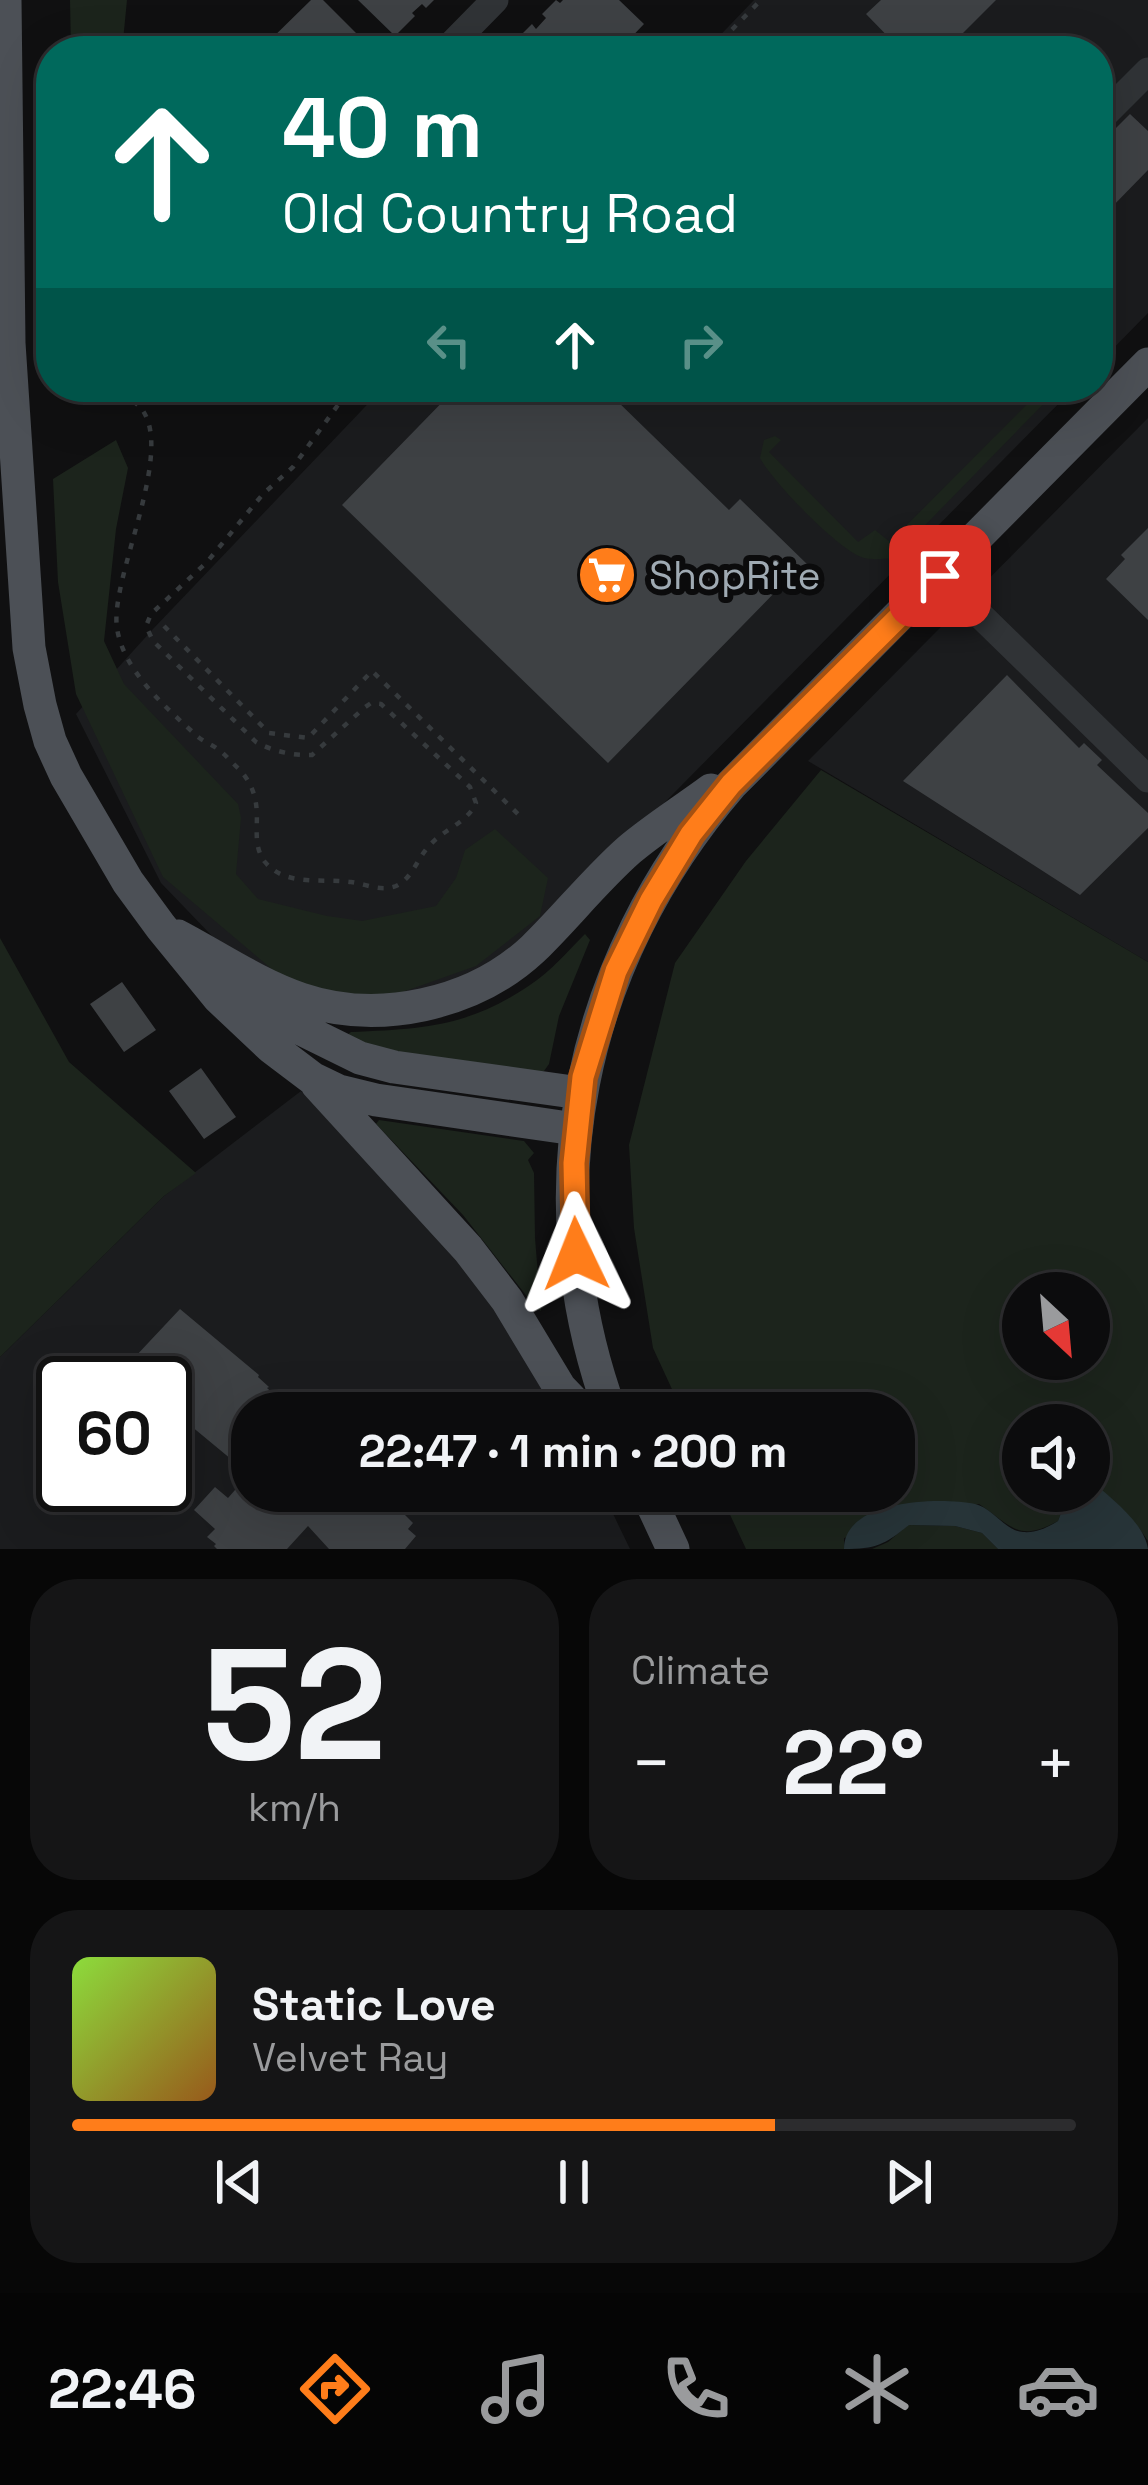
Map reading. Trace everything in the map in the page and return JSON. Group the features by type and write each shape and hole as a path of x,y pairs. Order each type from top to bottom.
{"main road":[{"path":"5,0 8,463 29,647 50,741 85,810 161,927 219,998 312,1078 468,1249 507,1300 564,1392"},
{"path":"1113,400 1148,364"},
{"path":"604,1392 578,1281 575,1129 580,1093 608,997 638,923 691,834 756,757 1111,402"},
{"path":"161,927 269,986 318,1004 374,1010 435,1002 490,980 522,959 629,850 756,757"},
{"path":"161,927 274,1013 343,1052 394,1067 580,1093"},
{"path":"312,1078 376,1100 575,1129"},
{"path":"656,1512 673,1549"}],"street":[{"path":"460,36 495,0"},
{"path":"1113,107 1148,71"},
{"path":"940,576 1148,778"}],"path":[{"path":"726,36 761,0"},
{"path":"134,402 146,416 151,456 148,487 115,609 124,655 196,735 222,752 245,776 259,814 256,842 272,869 298,879 388,889 407,878 428,846 472,812 476,802 470,787 381,704 364,707 312,755 267,748 153,641 146,626 151,614 207,562 263,494 293,467 340,402"},
{"path":"164,626 269,733 308,738 372,671 521,818"}],"shaded area":[{"path":"70,0 127,0 123,36 71,36"},
{"path":"754,0 1148,0 1148,313 1113,349 1113,36 719,36"},
{"path":"370,402 1060,402 515,954 441,991 351,1008 237,962 161,883 76,714"},
{"path":"1029,402 1045,402 893,558 864,558 823,529 767,469 760,458 764,440 775,436 781,440 769,452 858,542 875,530 890,542"},
{"path":"1148,418 1148,962 808,761"},
{"path":"116,440 128,468 104,641 124,684 238,804 236,874 258,899 362,921 436,906 456,878 465,850 495,829 548,878 540,916 476,966 380,1000 294,988 163,877 76,694 58,582 53,479"},
{"path":"821,770 1148,962 1148,1541 1110,1499 1110,1404 1002,1404 1002,1512 1061,1512 1058,1521 1024,1531 979,1504 844,1538 844,1549 746,1549 729,1512 915,1512 915,1392 673,1392 653,1348 634,1228 629,1145 675,963 746,861"},
{"path":"585,934 590,940 559,1016 544,1071 385,1050 347,1035 444,1023 486,1010 537,980"},
{"path":"0,938 69,1062 196,1173 164,1196 0,1357"},
{"path":"301,1091 467,1268 550,1392 231,1392 231,1512 612,1512 630,1549 0,1549 0,1357 164,1196"},
{"path":"379,1120 524,1141 534,1153 528,1160 534,1173 541,1311 463,1215 376,1124"},
{"path":"1110,1498 1133,1519 1148,1549 998,1549 982,1533 955,1526 909,1525 879,1544 844,1549 848,1532 860,1520 874,1512 915,1512 918,1502 975,1504 1017,1531 1037,1531 1058,1521 1061,1512 1110,1512"},
{"path":"908,1525 955,1526 982,1533 998,1549 872,1549"}],"building":[{"path":"311,0 323,0 359,36 274,36"},
{"path":"358,0 434,0 412,13 415,16 395,36"},
{"path":"556,0 619,0 644,24 632,36 520,36 532,24 536,29 546,18 542,14"},
{"path":"881,0 996,0 960,36 887,36 866,14"},
{"path":"1130,114 1148,131 1148,170 1113,206 1113,131"},
{"name":"ShopRite","path":"442,402 618,402 729,510 740,499 809,566 787,588 783,584 608,763 342,505"},
{"path":"1148,528 1148,620 1106,579 1125,559 1121,555"},
{"path":"1007,675 1079,748 1084,743 1102,760 1097,765 1148,813 1148,828 1080,895 903,781"},
{"path":"122,982 156,1030 124,1052 90,1004"},
{"path":"201,1068 236,1117 204,1139 169,1091"},
{"path":"180,1309 259,1375 271,1392 231,1392 231,1459 192,1427 192,1356 136,1356"},
{"path":"215,1487 228,1498 231,1495 231,1512 402,1512 413,1523 408,1529 416,1536 405,1549 329,1549 308,1526 287,1549 217,1549 207,1537 215,1529 194,1510"}],"place":[{"name":"ShopRite","path":"607,575"}],"route":[{"path":"576,1254 575,1129 583,1077 616,971 651,900 677,854 731,784 940,576"}]}
